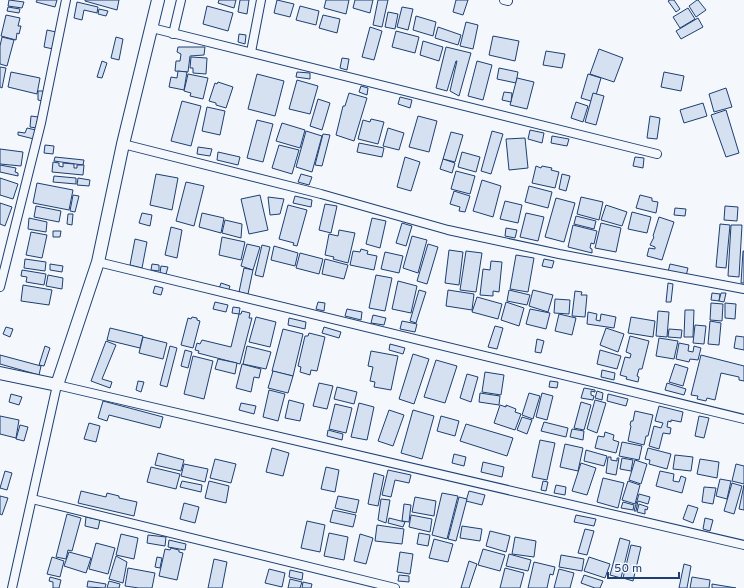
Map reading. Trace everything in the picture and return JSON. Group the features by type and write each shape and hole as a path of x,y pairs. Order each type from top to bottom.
{"street":[{"path":"0,287 41,123 66,0"},
{"path":"12,588 57,385 98,262 123,144 158,0"},
{"path":"174,34 181,0"},
{"path":"251,52 261,0"},
{"path":"152,28 657,154"},
{"path":"123,144 321,194 448,230 559,254 744,289"},
{"path":"98,262 253,301 744,419"},
{"path":"0,373 744,545"},
{"path":"32,499 395,588"}],"building":[{"path":"9,0 24,2 22,8 8,6"},
{"path":"37,0 57,0 55,7 36,2"},
{"path":"85,0 119,0 117,10"},
{"path":"219,0 236,0 234,8 218,3"},
{"path":"240,0 249,0 247,14 238,12"},
{"path":"277,0 294,4 290,17 274,13"},
{"path":"326,0 349,0 346,14 324,8"},
{"path":"355,0 373,0 370,13 353,8"},
{"path":"378,0 388,0 382,27 373,25"},
{"path":"456,0 468,0 463,15 453,12"},
{"path":"674,0 680,9 676,12 668,1"},
{"path":"697,0 706,10 696,17 689,6"},
{"path":"77,2 98,7 97,13 84,10 82,20 74,18"},
{"path":"207,6 233,13 228,31 203,24"},
{"path":"300,6 319,11 316,25 296,20"},
{"path":"8,7 20,9 19,13 7,11"},
{"path":"402,7 413,9 408,30 397,27"},
{"path":"688,8 695,19 680,28 673,17"},
{"path":"99,9 108,11 106,16 98,14"},
{"path":"388,12 398,14 395,29 385,27"},
{"path":"6,15 20,18 18,26 21,26 19,34 17,33 16,40 1,36"},
{"path":"323,15 340,19 337,33 319,28"},
{"path":"416,16 436,22 433,36 413,30"},
{"path":"698,18 703,27 681,39 676,31"},
{"path":"466,22 478,25 473,49 460,46"},
{"path":"370,27 382,31 374,60 362,57"},
{"path":"438,27 461,35 458,45 435,38"},
{"path":"47,30 56,32 53,49 44,47"},
{"path":"396,31 419,37 415,53 392,47"},
{"path":"239,34 246,35 245,44 238,42"},
{"path":"493,36 519,41 515,61 489,55"},
{"path":"2,37 14,40 7,66 0,64 0,46"},
{"path":"116,37 123,39 119,60 111,58"},
{"path":"423,41 443,47 439,61 420,55"},
{"path":"178,47 205,47 204,55 190,56 188,72 175,71 176,61 180,61 181,54 177,52"},
{"path":"446,47 471,53 459,96 450,91 457,61 447,91 436,88"},
{"path":"599,49 623,58 614,82 590,74"},
{"path":"546,51 565,54 562,68 543,65"},
{"path":"191,57 207,58 206,74 193,73 193,68 190,68"},
{"path":"342,58 349,59 347,70 340,68"},
{"path":"102,61 107,63 102,78 97,77"},
{"path":"477,61 492,65 483,100 468,96"},
{"path":"0,67 6,68 2,88 0,87"},
{"path":"499,68 518,72 516,83 497,79"},
{"path":"178,71 187,72 184,90 169,87 171,77 177,78"},
{"path":"11,72 40,78 37,94 8,87"},
{"path":"297,72 310,73 310,79 296,77"},
{"path":"664,72 684,76 681,91 661,87"},
{"path":"188,74 208,78 203,99 190,96 191,93 184,91"},
{"path":"257,74 284,81 275,116 248,109"},
{"path":"588,74 601,78 594,102 581,98"},
{"path":"517,78 534,82 527,109 510,105"},
{"path":"297,80 318,86 310,114 289,109"},
{"path":"218,82 233,87 226,108 209,101 215,83 217,84"},
{"path":"361,86 368,88 367,95 359,92"},
{"path":"726,88 732,107 714,112 709,94"},
{"path":"38,91 44,91 43,101 38,100"},
{"path":"504,92 512,93 511,102 502,100"},
{"path":"349,93 367,98 354,141 336,135 343,106 345,106"},
{"path":"593,93 604,96 596,125 585,122"},
{"path":"400,97 412,100 410,108 398,104"},
{"path":"318,99 330,103 322,130 310,126"},
{"path":"182,101 201,106 191,146 171,141"},
{"path":"576,102 588,106 583,122 571,118"},
{"path":"703,103 707,116 684,123 680,110"},
{"path":"207,107 225,111 220,135 202,131"},
{"path":"726,110 739,153 726,157 711,115"},
{"path":"31,116 38,117 37,128 30,127"},
{"path":"418,116 437,121 429,152 409,147"},
{"path":"650,116 660,118 657,139 647,138"},
{"path":"371,119 384,122 378,144 358,139 363,120 370,122"},
{"path":"257,120 273,124 263,162 247,158"},
{"path":"282,123 305,130 300,148 276,141"},
{"path":"27,128 36,130 34,139 18,135 18,132 25,133"},
{"path":"388,128 404,133 399,150 383,146"},
{"path":"530,130 544,133 542,143 528,139"},
{"path":"306,131 322,136 312,172 296,167"},
{"path":"492,131 503,134 491,174 481,171"},
{"path":"451,132 463,135 455,162 443,159"},
{"path":"323,134 330,135 322,166 315,165"},
{"path":"552,136 569,139 567,146 551,143"},
{"path":"525,138 528,168 509,170 506,139"},
{"path":"359,143 384,148 382,157 357,152"},
{"path":"45,145 54,146 53,154 44,153"},
{"path":"279,145 299,150 292,174 272,168"},
{"path":"198,147 212,149 210,156 197,154"},
{"path":"0,149 23,152 21,166 0,164"},
{"path":"218,152 240,157 238,165 217,160"},
{"path":"462,152 480,157 476,172 458,167"},
{"path":"55,157 84,160 83,165 54,161"},
{"path":"405,157 420,162 411,191 397,187"},
{"path":"635,157 644,158 643,168 633,166"},
{"path":"443,159 455,163 452,173 440,169"},
{"path":"53,162 59,163 59,166 63,167 63,163 74,164 74,168 77,168 77,165 84,165 83,175 52,172"},
{"path":"0,165 16,168 15,172 18,173 18,176 0,172"},
{"path":"536,166 541,168 542,166 552,168 551,170 559,172 555,188 532,183"},
{"path":"456,171 475,176 470,194 451,189"},
{"path":"156,174 178,178 172,210 150,205"},
{"path":"301,174 312,177 309,185 298,182"},
{"path":"562,174 570,176 566,191 559,189"},
{"path":"54,176 76,178 76,184 53,182"},
{"path":"0,178 18,184 13,199 0,195"},
{"path":"78,178 90,180 89,186 77,185"},
{"path":"482,180 501,186 493,217 473,211"},
{"path":"186,182 204,186 194,226 176,221"},
{"path":"37,183 73,190 69,210 33,203"},
{"path":"529,186 552,192 548,208 525,202"},
{"path":"454,191 470,196 465,212 459,211 460,207 450,204"},
{"path":"73,195 79,196 75,212 70,211"},
{"path":"260,195 268,230 249,234 241,199"},
{"path":"640,195 652,198 652,201 658,202 656,213 636,208"},
{"path":"295,196 312,200 311,207 293,203"},
{"path":"268,197 284,199 280,214 270,215"},
{"path":"581,197 603,202 599,220 577,214"},
{"path":"556,198 575,203 564,242 545,237"},
{"path":"505,201 522,205 518,223 500,219"},
{"path":"0,203 12,207 5,226 0,224"},
{"path":"325,204 337,206 331,233 319,230"},
{"path":"288,205 307,210 297,246 293,245 294,243 279,239"},
{"path":"606,205 627,212 622,226 601,220"},
{"path":"36,206 61,211 59,222 34,217"},
{"path":"725,206 738,207 737,221 724,220"},
{"path":"675,208 686,209 685,216 674,215"},
{"path":"632,212 651,217 647,233 628,229"},
{"path":"142,213 152,215 150,226 139,223"},
{"path":"202,213 224,218 221,233 199,227"},
{"path":"526,213 544,217 538,241 520,237"},
{"path":"68,214 73,214 72,225 67,224"},
{"path":"576,216 596,221 594,229 574,224"},
{"path":"659,217 674,222 662,260 647,256 649,248 655,249 655,247 650,245 654,237 653,236"},
{"path":"29,218 47,222 46,232 28,229"},
{"path":"372,218 386,221 380,248 366,244"},
{"path":"225,220 242,224 241,238 222,233"},
{"path":"402,223 412,226 406,246 396,243"},
{"path":"601,223 621,228 616,252 595,248"},
{"path":"720,224 730,225 726,268 716,267"},
{"path":"573,225 597,231 594,244 591,243 590,248 592,249 592,253 568,247"},
{"path":"731,225 742,225 739,277 728,276"},
{"path":"171,227 182,230 177,258 165,255"},
{"path":"506,228 517,230 515,238 505,236"},
{"path":"339,230 355,233 348,263 325,255 329,234 338,236"},
{"path":"53,231 61,231 60,237 53,237"},
{"path":"31,232 47,235 42,258 26,255"},
{"path":"412,236 427,240 418,273 403,268"},
{"path":"222,237 245,242 241,260 219,255"},
{"path":"135,239 147,242 142,268 130,265"},
{"path":"247,244 260,247 253,270 241,266"},
{"path":"428,244 438,247 427,284 417,281"},
{"path":"262,245 270,247 263,277 255,275"},
{"path":"274,246 298,253 295,266 271,260"},
{"path":"361,249 368,251 367,254 377,256 374,270 350,265 353,251 360,252"},
{"path":"449,250 463,252 459,285 445,283"},
{"path":"466,251 482,253 476,292 460,290"},
{"path":"743,251 744,283 741,283"},
{"path":"385,252 403,256 399,273 381,269"},
{"path":"300,253 323,259 319,274 296,268"},
{"path":"516,255 534,258 528,292 510,289"},
{"path":"25,259 46,262 45,271 24,268"},
{"path":"325,259 348,265 344,279 322,274"},
{"path":"544,259 554,261 552,268 542,266"},
{"path":"491,261 502,262 499,292 493,291 493,296 480,295 483,269 490,270"},
{"path":"50,264 63,266 62,272 50,270"},
{"path":"152,264 159,265 159,271 151,270"},
{"path":"670,264 688,268 686,276 668,272"},
{"path":"161,266 168,267 166,274 160,273"},
{"path":"244,268 253,270 248,294 239,292"},
{"path":"22,270 46,274 44,285 26,282 27,277 21,276"},
{"path":"48,275 63,278 62,289 46,286"},
{"path":"376,275 392,278 385,311 369,308"},
{"path":"398,281 417,286 411,313 392,309"},
{"path":"221,283 230,286 228,292 219,289"},
{"path":"668,283 673,284 671,302 666,302"},
{"path":"23,285 52,290 49,305 21,301"},
{"path":"155,286 163,288 161,295 153,293"},
{"path":"419,290 426,292 416,323 410,321"},
{"path":"448,290 474,294 472,310 446,306"},
{"path":"509,290 530,295 527,305 507,301"},
{"path":"533,290 553,295 548,312 529,306"},
{"path":"575,291 582,292 581,295 587,295 585,317 572,316"},
{"path":"712,293 720,294 719,301 711,300"},
{"path":"721,293 726,293 724,302 719,301"},
{"path":"477,297 502,304 498,319 472,312"},
{"path":"555,299 570,300 569,314 554,313"},
{"path":"215,302 228,305 226,312 213,309"},
{"path":"318,302 325,303 324,311 316,309"},
{"path":"506,302 524,308 519,326 501,320"},
{"path":"711,303 723,304 722,321 710,320"},
{"path":"725,303 736,304 735,319 725,318"},
{"path":"233,307 240,308 239,314 232,313"},
{"path":"347,309 362,312 361,320 345,316"},
{"path":"530,309 550,313 546,329 526,324"},
{"path":"685,310 694,310 693,337 684,337"},
{"path":"242,311 250,313 249,318 252,318 240,364 198,353 199,351 195,350 197,343 200,344 202,340 231,347 239,314 241,314"},
{"path":"658,311 669,312 667,337 656,336"},
{"path":"588,312 597,314 596,320 600,321 601,314 616,317 614,328 587,324"},
{"path":"559,314 576,318 572,335 555,331"},
{"path":"373,315 386,318 384,325 371,323"},
{"path":"192,317 197,318 197,320 200,321 193,348 181,345 188,318 191,319"},
{"path":"256,317 276,322 270,347 249,342"},
{"path":"631,317 655,321 653,337 628,333"},
{"path":"289,318 306,322 305,329 288,325"},
{"path":"402,321 417,324 415,332 400,329"},
{"path":"710,321 721,323 719,345 708,344"},
{"path":"695,325 706,326 704,344 693,343"},
{"path":"495,326 503,328 497,349 488,347"},
{"path":"6,327 13,329 10,337 3,334"},
{"path":"324,327 341,332 339,338 322,333"},
{"path":"110,328 143,336 140,348 107,340"},
{"path":"606,328 624,334 618,352 600,345"},
{"path":"283,329 303,334 293,376 272,371"},
{"path":"669,329 682,330 681,338 668,337"},
{"path":"309,333 325,337 317,371 311,370 310,375 300,372 301,367 298,366 305,336 308,336"},
{"path":"630,336 649,341 642,369 639,369 637,376 639,377 638,382 626,379 627,377 620,375 625,357 630,358 631,354 626,352"},
{"path":"736,336 744,337 744,350 734,348"},
{"path":"143,337 167,343 163,359 139,353"},
{"path":"659,338 678,341 674,359 656,356"},
{"path":"537,339 544,341 541,353 535,352"},
{"path":"106,341 116,345 102,379 112,382 110,388 91,381"},
{"path":"679,343 689,345 688,351 693,352 694,346 701,348 698,360 690,359 689,362 676,359"},
{"path":"390,344 405,348 403,354 389,350"},
{"path":"45,346 50,348 44,366 39,365"},
{"path":"170,346 177,348 167,387 160,385"},
{"path":"247,346 271,352 266,369 243,364"},
{"path":"185,350 192,352 188,368 181,366"},
{"path":"600,350 621,356 617,369 597,364"},
{"path":"371,351 398,356 391,390 374,387 375,382 370,381 373,367 368,366"},
{"path":"413,354 429,359 414,404 399,399"},
{"path":"0,355 41,366 39,375 0,364"},
{"path":"701,355 744,366 744,381 739,380 739,377 721,373 715,400 707,398 706,401 697,399 698,396 691,395"},
{"path":"193,356 213,361 204,399 184,394"},
{"path":"218,359 237,363 235,374 215,369"},
{"path":"436,360 457,366 445,403 424,397"},
{"path":"242,364 261,369 259,378 254,377 251,392 236,388"},
{"path":"675,364 688,368 683,386 669,382"},
{"path":"602,370 615,373 614,380 601,377"},
{"path":"273,371 293,376 288,393 268,388"},
{"path":"485,372 504,375 501,395 482,392"},
{"path":"467,374 478,377 471,402 460,398"},
{"path":"138,381 144,382 141,392 136,390"},
{"path":"550,381 558,382 557,388 549,387"},
{"path":"319,383 333,386 327,409 313,406"},
{"path":"667,383 686,389 684,395 665,390"},
{"path":"337,387 357,392 354,404 334,399"},
{"path":"584,388 595,390 595,392 591,391 591,395 594,396 593,400 581,398"},
{"path":"269,390 285,394 278,421 263,417"},
{"path":"597,391 603,393 602,400 595,398"},
{"path":"480,393 500,396 499,405 479,402"},
{"path":"529,393 540,396 533,419 522,415"},
{"path":"542,393 553,396 547,420 536,417"},
{"path":"11,394 22,397 19,405 9,402"},
{"path":"608,394 628,399 626,406 607,401"},
{"path":"289,400 304,404 300,421 285,418"},
{"path":"595,400 606,403 597,433 587,429"},
{"path":"103,401 163,417 160,428 109,415 107,421 98,418"},
{"path":"581,402 591,405 584,430 574,428"},
{"path":"241,403 256,406 254,414 239,410"},
{"path":"359,403 374,407 367,440 351,437"},
{"path":"335,404 352,408 346,433 329,429"},
{"path":"500,405 506,407 506,405 516,409 515,412 521,414 515,430 494,423"},
{"path":"659,406 683,412 681,422 671,420 671,422 668,421 667,427 671,428 670,434 663,433 659,449 649,446 654,426 661,428 663,423 655,421"},
{"path":"389,410 404,415 393,446 378,441"},
{"path":"413,410 434,416 422,459 401,453"},
{"path":"635,411 653,415 648,436 646,436 644,445 628,441 630,425 631,421 633,421"},
{"path":"0,416 19,420 16,438 0,434"},
{"path":"441,416 459,421 455,436 437,431"},
{"path":"699,416 709,418 704,438 695,436"},
{"path":"522,417 532,420 527,434 517,430"},
{"path":"544,422 568,428 566,437 541,431"},
{"path":"89,423 100,426 96,442 84,439"},
{"path":"466,424 513,438 507,456 460,441"},
{"path":"20,425 28,427 24,441 16,439"},
{"path":"572,429 584,431 583,440 570,437"},
{"path":"328,430 343,434 342,440 327,436"},
{"path":"605,432 614,435 613,440 619,442 616,453 595,448 598,436 604,437"},
{"path":"540,440 555,443 547,480 532,477"},
{"path":"622,442 642,446 639,460 619,456"},
{"path":"565,444 583,448 578,471 560,467"},
{"path":"272,448 289,453 283,476 266,472"},
{"path":"648,448 671,454 667,469 649,464 650,460 645,459"},
{"path":"586,450 607,456 604,466 584,461"},
{"path":"158,453 184,460 181,471 155,465"},
{"path":"454,454 466,457 464,466 452,463"},
{"path":"675,455 693,457 691,471 673,469"},
{"path":"608,457 611,457 611,460 617,461 617,458 619,458 616,475 606,473"},
{"path":"622,458 633,460 631,471 620,469"},
{"path":"215,459 236,464 231,483 210,478"},
{"path":"700,459 719,462 717,478 697,474"},
{"path":"635,460 647,464 641,484 629,480"},
{"path":"483,462 504,467 502,477 481,472"},
{"path":"581,463 596,468 587,495 572,491"},
{"path":"184,464 208,469 205,482 181,476"},
{"path":"736,464 744,466 744,484 732,481"},
{"path":"151,467 180,474 176,489 147,482"},
{"path":"326,467 339,470 335,492 321,489"},
{"path":"388,470 411,475 409,483 395,480 391,497 382,495"},
{"path":"5,471 12,473 7,490 0,488"},
{"path":"660,471 674,474 673,481 679,482 681,476 686,478 682,493 656,486"},
{"path":"374,473 384,476 378,506 368,504"},
{"path":"603,478 624,483 618,508 597,502"},
{"path":"720,479 731,481 727,499 716,496"},
{"path":"182,481 202,485 201,492 180,487"},
{"path":"209,481 229,486 226,503 205,498"},
{"path":"543,481 548,482 546,491 541,490"},
{"path":"628,481 640,485 635,504 622,500"},
{"path":"732,483 742,486 734,514 724,511"},
{"path":"556,485 566,487 565,495 554,493"},
{"path":"744,485 744,510 739,509"},
{"path":"704,487 716,488 713,504 702,502"},
{"path":"81,491 106,497 107,493 119,496 119,498 137,502 134,516 78,503"},
{"path":"469,491 485,495 482,505 466,501"},
{"path":"442,493 458,496 447,539 432,535"},
{"path":"639,494 650,497 648,504 638,501 636,511 634,511"},
{"path":"0,496 8,498 2,515 0,514"},
{"path":"338,496 359,500 356,513 335,508"},
{"path":"415,497 436,501 434,516 412,512"},
{"path":"459,497 467,499 456,541 448,539"},
{"path":"381,499 390,500 386,523 378,520"},
{"path":"623,502 634,505 633,510 621,508"},
{"path":"184,503 199,507 195,523 180,519"},
{"path":"404,504 411,505 409,522 402,521"},
{"path":"639,504 648,507 647,510 645,509 645,514 637,512"},
{"path":"688,505 698,508 693,523 683,519"},
{"path":"333,510 356,515 353,527 330,522"},
{"path":"67,514 81,518 72,551 68,550 66,559 56,557"},
{"path":"411,515 432,519 430,532 409,527"},
{"path":"576,515 596,519 594,526 574,522"},
{"path":"86,517 100,520 98,529 85,526"},
{"path":"389,518 405,522 403,527 388,523"},
{"path":"705,518 713,520 710,531 703,529"},
{"path":"307,521 325,525 320,552 301,548"},
{"path":"377,525 404,529 402,544 375,541"},
{"path":"462,526 482,529 480,541 460,538"},
{"path":"585,529 594,531 587,555 578,553"},
{"path":"490,531 510,536 506,552 486,546"},
{"path":"329,533 348,537 344,560 324,556"},
{"path":"419,533 430,535 428,546 417,544"},
{"path":"121,534 138,538 134,559 116,555"},
{"path":"360,534 373,538 366,564 354,561"},
{"path":"148,535 166,537 165,546 147,543"},
{"path":"515,537 536,541 534,557 512,554"},
{"path":"620,538 630,541 621,578 610,575"},
{"path":"434,539 453,544 448,562 429,558"},
{"path":"169,540 186,544 185,550 168,547"},
{"path":"96,543 115,548 108,574 89,569"},
{"path":"631,545 641,547 633,581 623,578"},
{"path":"171,548 179,550 179,552 183,553 177,580 159,576 165,549 170,550"},
{"path":"483,549 505,555 500,571 478,565"},
{"path":"69,552 91,558 86,573 64,566"},
{"path":"400,552 413,554 410,574 397,572"},
{"path":"509,554 531,560 528,571 506,566"},
{"path":"561,555 584,559 582,571 559,567"},
{"path":"116,556 127,562 123,583 109,579"},
{"path":"52,557 64,561 60,577 47,574"},
{"path":"157,557 162,558 160,568 155,567"},
{"path":"589,557 610,564 605,578 584,571"},
{"path":"214,559 227,562 222,588 208,588"},
{"path":"469,561 477,564 469,588 461,588"},
{"path":"534,562 555,567 553,575 550,574 547,588 528,588"},
{"path":"684,564 691,566 687,588 679,588"},
{"path":"128,568 155,573 152,588 125,586"},
{"path":"505,568 524,573 520,588 500,588"},
{"path":"269,569 285,573 282,587 265,583"},
{"path":"559,569 574,573 570,588 554,588"},
{"path":"290,570 303,573 302,580 289,577"},
{"path":"399,575 409,576 409,582 398,581"},
{"path":"584,575 603,581 600,588 595,588 581,583"},
{"path":"50,577 61,580 59,588 53,588 53,582 49,581"},
{"path":"692,577 710,580 709,588 690,588"},
{"path":"290,579 302,582 300,588 288,588"},
{"path":"88,581 106,584 105,588 87,587"},
{"path":"109,581 120,584 119,588 107,588"},
{"path":"303,582 312,584 311,588 302,588"},
{"path":"712,584 736,588 712,588"}]}
